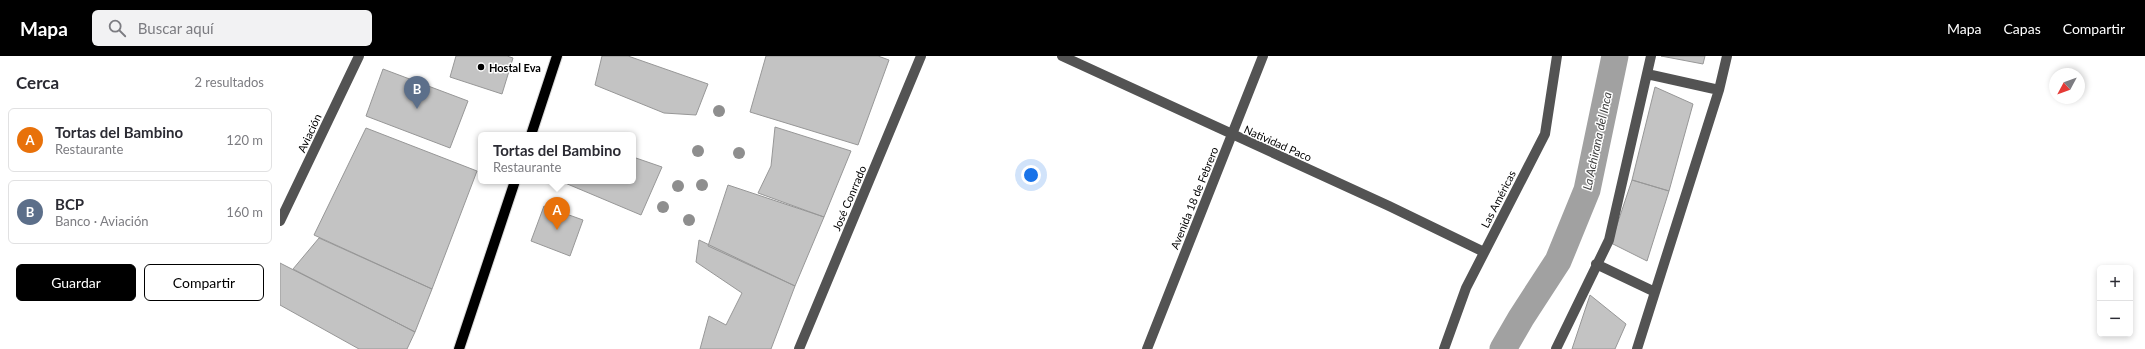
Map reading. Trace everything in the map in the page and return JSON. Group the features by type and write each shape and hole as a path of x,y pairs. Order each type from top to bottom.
{"main road":[{"path":"532,132 557,56"},
{"path":"459,349 514,184"}],"street":[{"name":"Aviación","path":"280,221 359,56"},
{"name":"José Conrrado","path":"799,349 921,56"},
{"name":"Natividad Paco","path":"1062,56 1232,136 1348,187 1484,252"},
{"name":"Avenida 18 de Febrero","path":"1147,349 1263,56"},
{"name":"Las Américas","path":"1444,349 1466,288 1545,134 1557,56"},
{"path":"1556,349 1608,240 1651,56"},
{"path":"1637,349 1719,90 1727,56"},
{"path":"1647,74 1719,90"},
{"path":"1596,264 1655,292"}],"building":[{"name":"Hostal Eva","path":"456,56 507,56 513,58 502,94 450,77"},
{"path":"602,56 628,56 708,84 696,115 664,113 595,85"},
{"path":"766,56 878,56 889,60 858,145 750,112"},
{"path":"1661,56 1705,56 1703,64"},
{"path":"383,69 468,101 450,148 366,116"},
{"path":"1655,87 1693,104 1669,191 1632,180"},
{"path":"775,127 851,151 824,217 758,193 771,166"},
{"path":"366,128 477,171 432,289 314,235"},
{"path":"636,158 662,167 641,215 567,184 636,184"},
{"path":"1632,180 1669,191 1647,261 1611,243"},
{"path":"728,185 824,217 795,286 708,246"},
{"path":"544,206 583,220 570,256 531,241"},
{"path":"319,238 432,289 415,332 293,269"},
{"path":"699,240 795,286 771,349 700,349 709,316 726,325 742,293 696,262"},
{"path":"280,263 415,332 407,349 359,349 280,305"},
{"path":"1590,295 1626,324 1615,349 1572,349"}],"waterway":[{"name":"La Achirana del Inca","path":"1503,349 1558,261 1587,190 1615,56"}],"place":[{"name":"Hostal Eva","path":"481,67"},
{"name":"BCP","path":"417,109"},
{"name":"Tortas del Bambino","path":"557,230"}]}
